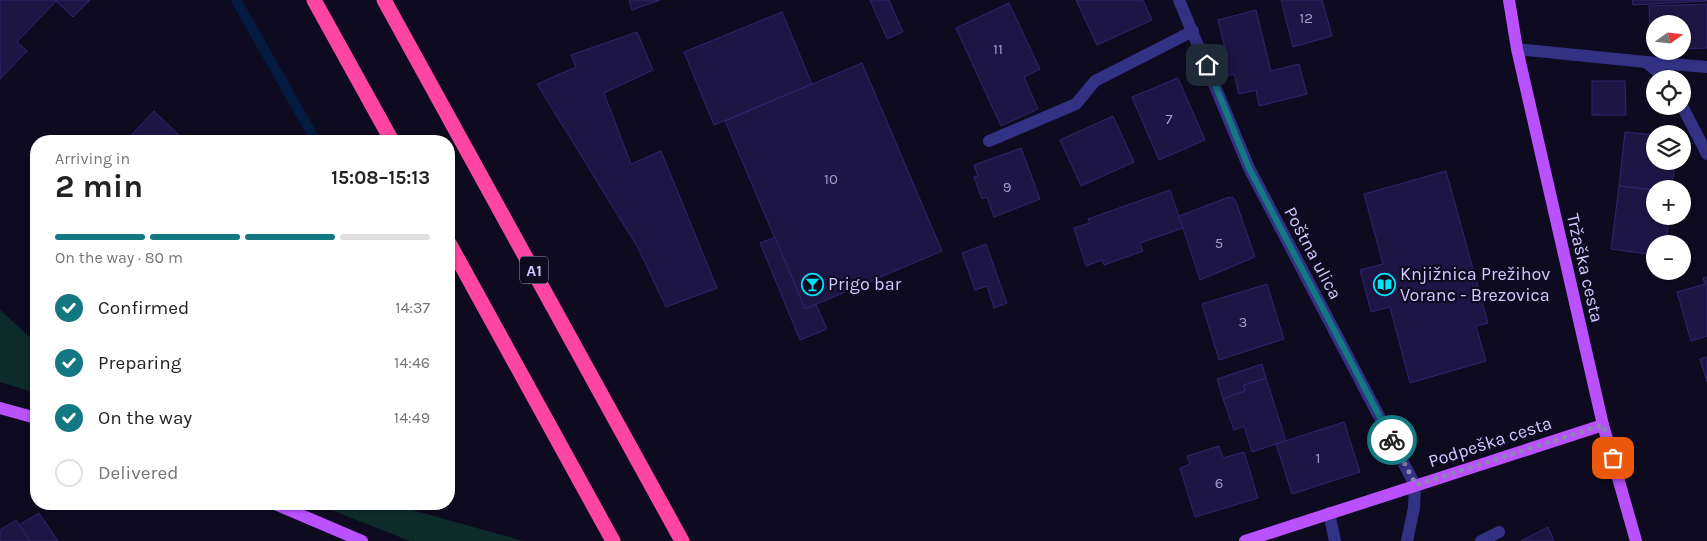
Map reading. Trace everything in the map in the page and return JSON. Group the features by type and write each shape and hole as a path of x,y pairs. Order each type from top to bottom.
{"highway":[{"path":"314,0 389,135"},
{"name":"A1","path":"384,0 682,541"},
{"path":"455,254 613,541"}],"main road":[{"name":"Tržaška cesta","path":"1508,0 1517,49 1603,425 1636,541"},
{"path":"0,408 30,416"},
{"name":"Podpeška cesta","path":"1245,541 1603,425"},
{"path":"289,510 362,541"}],"street":[{"name":"Poštna ulica","path":"1179,0 1249,168 1416,485"},
{"path":"989,142 1076,104 1095,81 1193,31"},
{"path":"1517,49 1707,67"},
{"path":"1646,62 1656,70"},
{"path":"1687,115 1707,154"},
{"path":"1407,541 1414,508 1416,485"},
{"path":"1329,513 1336,541"},
{"path":"1481,541 1499,532"}],"green space":[{"path":"0,310 30,338 30,391 0,382"},
{"path":"331,510 412,510 523,541 410,541"}],"building":[{"path":"0,0 90,0 73,17 56,1 17,42 27,51 0,79"},
{"path":"629,0 660,0 632,10"},
{"path":"870,0 889,0 903,32 887,39"},
{"path":"1076,0 1143,0 1152,20 1097,45"},
{"path":"1281,0 1322,0 1332,36 1293,47"},
{"path":"1632,0 1707,0 1707,1 1633,5"},
{"path":"1009,3 1040,69 1024,77 1038,109 1001,126 956,28"},
{"path":"1707,4 1707,48 1691,49 1691,15 1649,15 1649,6"},
{"path":"1256,10 1271,71 1299,64 1307,94 1259,106 1256,90 1239,94 1234,74 1226,76 1220,54 1226,53 1218,20"},
{"path":"782,12 812,84 714,125 684,52"},
{"path":"637,32 653,70 604,93 631,164 661,151 717,288 666,307 638,248 537,84 576,67 571,55"},
{"path":"862,63 942,251 805,309 725,121"},
{"path":"1178,78 1205,140 1159,160 1132,97"},
{"path":"1592,81 1625,81 1626,115 1592,115"},
{"path":"154,111 179,135 132,135"},
{"path":"1113,116 1134,162 1081,186 1060,140"},
{"path":"1625,132 1646,134 1646,170 1674,170 1673,180 1646,180 1646,189 1619,186"},
{"path":"1021,148 1040,199 994,217 987,197 982,199 974,177 978,176 974,165"},
{"path":"1446,171 1488,323 1476,326 1486,361 1410,383 1390,307 1371,312 1360,270 1383,264 1364,194"},
{"path":"1619,186 1646,189 1646,225 1668,225 1667,235 1646,235 1646,254 1611,249"},
{"path":"1170,190 1183,228 1140,243 1143,251 1104,265 1102,260 1086,266 1074,228 1090,223 1088,219"},
{"path":"1233,197 1236,202 1255,257 1200,280 1179,216"},
{"path":"775,237 805,309 816,304 827,329 800,340 760,243"},
{"path":"986,244 1007,303 994,308 987,286 975,290 962,253"},
{"path":"1707,277 1707,336 1691,341 1677,292 1705,284 1703,278"},
{"path":"1267,284 1284,339 1219,360 1202,304"},
{"path":"1707,357 1707,382 1700,359"},
{"path":"1262,364 1266,378 1244,385 1245,391 1223,399 1217,379"},
{"path":"1266,378 1286,441 1252,452 1244,426 1234,430 1223,399 1245,391 1244,385"},
{"path":"1344,422 1360,472 1292,494 1276,444"},
{"path":"1219,446 1223,458 1244,452 1258,498 1195,517 1180,468 1190,464 1187,456"},
{"path":"39,513 58,541 30,541 19,525"},
{"path":"16,520 30,541 0,541 0,530"},
{"path":"1548,527 1554,541 1521,541"}],"waterway":[{"path":"236,0 313,135"}],"way so far":[{"path":"1392,440 1416,485 1603,425 1613,458"}],"place":[{"name":"Prigo bar","path":"812,284"},
{"name":"Knjižnica Prežihov Voranc - Brezovica","path":"1384,284"}],"route":[{"path":"1207,65 1249,168 1392,440"}]}
